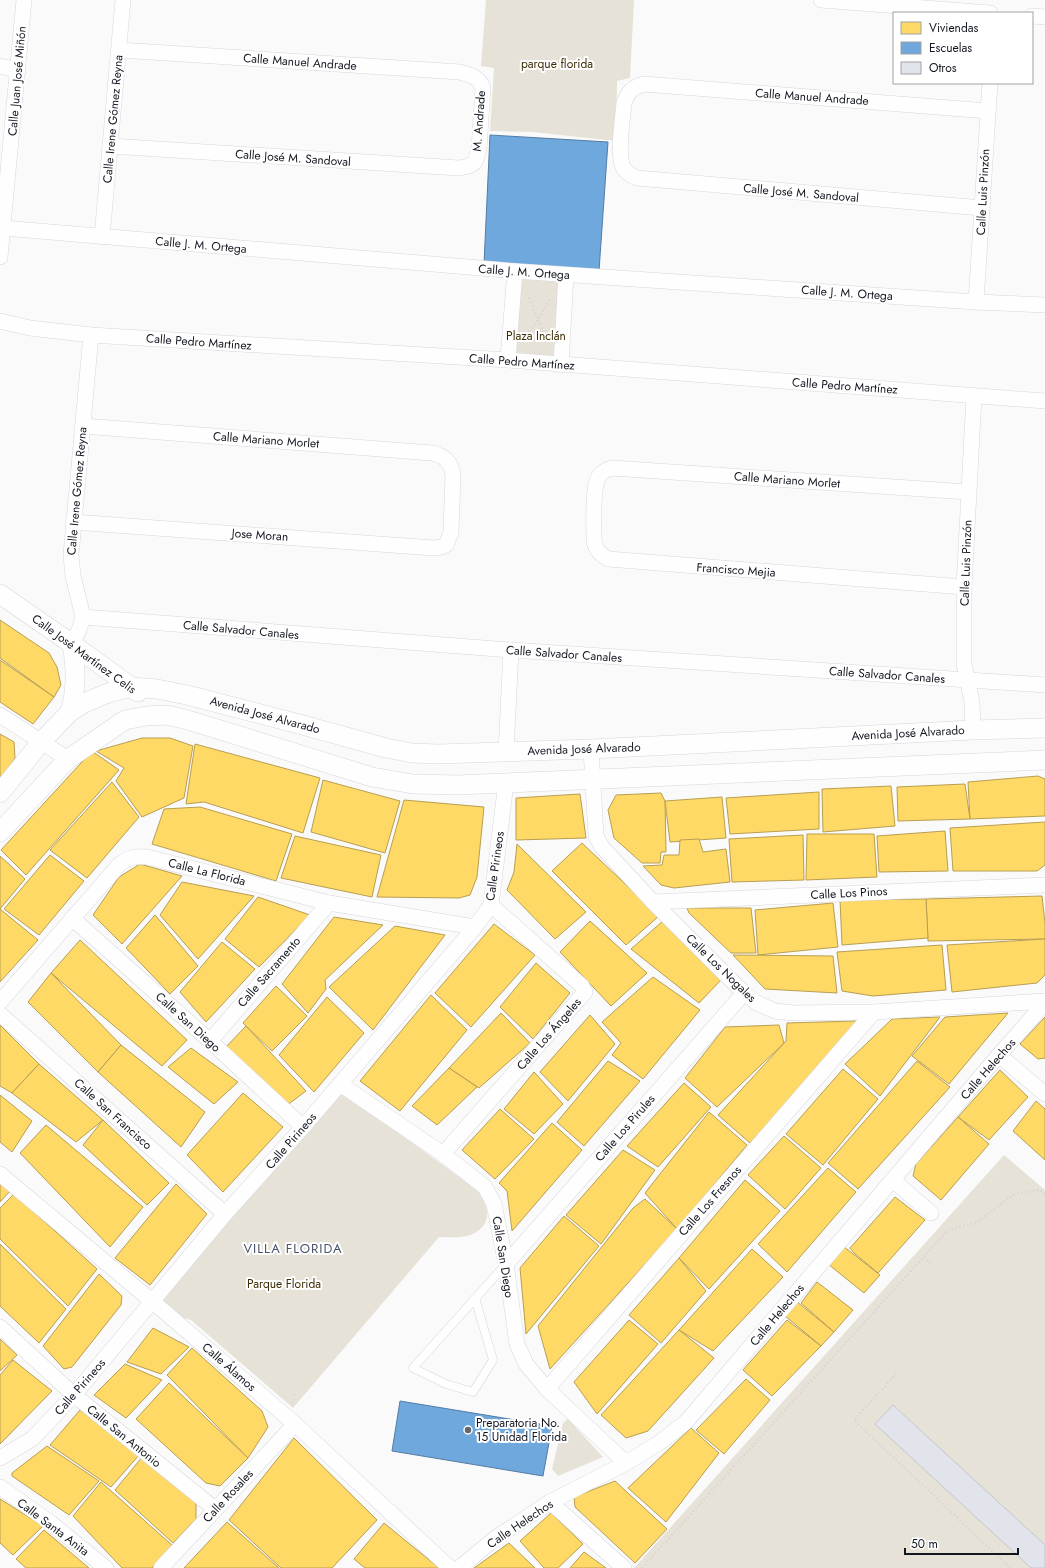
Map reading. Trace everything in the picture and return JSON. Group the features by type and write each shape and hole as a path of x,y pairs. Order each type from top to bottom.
{"street":[{"name":"Calle Juan José Miñón","path":"0,258 3,228 3,187 18,70 24,0"},
{"name":"Calle Irene Gómez Reyna","path":"102,237 123,0"},
{"path":"821,0 977,12"},
{"path":"1033,16 1045,17"},
{"name":"Calle Manuel Andrade","path":"119,50 460,72 471,74 480,80"},
{"path":"0,66 18,70"},
{"name":"M. Andrade","path":"475,162 479,149 483,88 480,80"},
{"name":"Calle Manuel Andrade","path":"624,168 620,154 624,103 629,91 636,86 644,84 988,111"},
{"name":"Calle Luis Pinzón","path":"976,302 990,84"},
{"name":"Calle José M. Sandoval","path":"110,146 460,168 469,166 475,162"},
{"name":"Calle José M. Sandoval","path":"624,168 630,175 637,178 982,208"},
{"name":"Calle J. M. Ortega","path":"3,228 566,275 976,302 1045,305"},
{"path":"508,360 515,271"},
{"path":"561,365 566,275"},
{"name":"Calle Pedro Martínez","path":"0,321 30,328 90,335 508,360 974,396 1045,400"},
{"name":"Calle Irene Gómez Reyna","path":"83,617 73,576 72,562 73,522 83,426 90,335"},
{"name":"Calle Luis Pinzón","path":"973,730 972,702 964,664 964,587 974,396"},
{"name":"Calle Mariano Morlet","path":"83,426 432,454 441,456 447,460 452,468 453,475 451,532 446,545"},
{"name":"Calle Mariano Morlet","path":"606,470 612,468 968,492"},
{"name":"Francisco Mejia","path":"606,470 600,474 596,485 594,541 596,549 601,555 608,559 964,587"},
{"name":"Jose Moran","path":"73,522 434,548 446,545"},
{"name":"Calle José Martínez Celis","path":"0,594 72,644 167,715"},
{"path":"70,712 75,695 76,682 72,644 79,630 83,617"},
{"name":"Calle Salvador Canales","path":"83,617 511,650 1045,685"},
{"path":"506,752 511,650"},
{"path":"0,793 42,742 70,712 84,703 108,693 131,687"},
{"name":"Avenida José Alvarado","path":"131,687 157,689 187,695 386,748 412,753 438,754 592,749 973,730 1045,728"},
{"path":"0,715 68,758"},
{"path":"0,832 68,758 125,720 146,716 167,715 188,720 372,776 399,782 420,784 458,785 506,782 592,780 1045,760"},
{"name":"Calle Los Nogales","path":"592,749 592,780 596,836 602,847 653,902 744,993 757,1004 775,1011 793,1013 874,1012 1045,1002"},
{"name":"Calle Pirineos","path":"0,1458 32,1439 74,1395 225,1214 303,1127 475,927 491,905 506,782"},
{"name":"Calle La Florida","path":"0,1002 119,865 128,858 136,856 147,857 329,903 475,927"},
{"name":"Calle Los Pinos","path":"653,902 1045,884"},
{"name":"Calle Sacramento","path":"210,1041 329,903"},
{"name":"Calle Los Ángeles","path":"443,1154 585,992 582,986 491,905"},
{"name":"Calle San Diego","path":"72,918 210,1041 303,1127"},
{"name":"Calle Los Pirules","path":"506,1264 744,993"},
{"name":"Calle Helechos","path":"459,1568 497,1538 550,1502 626,1463 659,1443 686,1422 1045,1002"},
{"name":"Calle Los Fresnos","path":"547,1389 874,1012"},
{"name":"Calle San Francisco","path":"0,1014 225,1214"},
{"path":"999,1055 1045,1094"},
{"name":"Calle San Diego","path":"340,1084 443,1154 485,1187 494,1204 506,1264 517,1344 526,1364 547,1389 626,1463"},
{"name":"Calle Álamos","path":"0,1174 153,1302 295,1424 450,1568"},
{"path":"893,1180 931,1213"},
{"name":"Calle San Antonio","path":"0,1327 74,1395 215,1509"},
{"name":"Calle Rosales","path":"161,1568 295,1424"},
{"name":"Calle Santa Anita","path":"0,1487 51,1524 106,1568"},
{"path":"550,1502 624,1568"}],"lane":[{"path":"475,1298 493,1360 473,1392 446,1384 413,1368 475,1298 506,1264"}],"path":[{"path":"508,360 538,320 559,280 566,275"},
{"path":"527,294 547,342"},
{"path":"642,1568 949,1229 976,1223 1016,1193 1040,1190 1045,1195"},
{"path":"924,1258 930,1263"},
{"path":"896,1374 854,1420 1010,1568"}],"green space":[{"name":"parque florida","path":"486,0 634,0 630,78 617,81 616,141 532,132 490,131 494,68 481,66"},
{"name":"Plaza Inclán","path":"515,271 566,275 561,365 508,360"},
{"name":"Parque Florida","path":"337,1095 347,1095 477,1190 485,1203 487,1217 485,1223 475,1233 464,1237 439,1237 293,1408 191,1320 176,1316 161,1304 161,1293"},
{"path":"1004,1155 1045,1190 1045,1568 634,1568"},
{"path":"568,1419 603,1457 558,1476 552,1469 563,1423"}],"building: Viviendas":[{"path":"0,620 49,653 57,667 61,685 54,697 0,658"},
{"path":"0,660 54,697 33,724 0,702"},
{"path":"0,734 14,742 15,758 0,781"},
{"path":"142,738 170,738 193,746 184,798 142,817 116,781 124,768 96,751"},
{"path":"195,744 320,778 303,833 204,802 186,804"},
{"path":"92,751 119,770 26,875 1,850"},
{"path":"1038,776 1045,779 1045,816 970,819 968,782"},
{"path":"323,780 400,801 385,853 311,832"},
{"path":"112,782 139,817 87,878 50,850"},
{"path":"965,784 970,819 898,821 897,787"},
{"path":"891,786 895,826 823,832 822,789"},
{"path":"819,792 819,829 730,834 726,798"},
{"path":"661,793 665,801 666,852 661,852 660,863 642,863 614,838 608,810 616,795"},
{"path":"580,794 586,838 516,840 516,798"},
{"path":"722,797 726,838 670,842 665,801"},
{"path":"404,800 484,807 477,877 470,895 459,898 377,897"},
{"path":"200,807 292,834 276,881 152,844 164,809"},
{"path":"1045,822 1045,865 1037,871 953,871 950,828"},
{"path":"945,831 948,871 879,872 877,836"},
{"path":"807,834 874,834 877,877 806,880"},
{"path":"803,835 804,880 732,882 729,839"},
{"path":"295,836 381,855 372,897 281,878"},
{"path":"699,839 703,852 726,849 730,882 674,888 661,885 643,866 662,865 664,855 679,855 680,840"},
{"path":"582,843 659,916 626,945 552,871"},
{"path":"517,844 586,912 555,939 507,890 514,872"},
{"path":"50,855 84,881 39,935 4,909"},
{"path":"0,856 25,879 0,909"},
{"path":"140,864 182,876 122,944 93,915 119,877"},
{"path":"182,882 254,896 198,959 160,915"},
{"path":"1042,896 1045,939 928,941 926,899"},
{"path":"258,897 310,915 259,967 225,939"},
{"path":"926,899 928,938 842,945 840,900"},
{"path":"833,903 838,947 758,955 755,910"},
{"path":"687,908 751,908 756,953 731,953 689,913"},
{"path":"0,909 38,940 0,982"},
{"path":"155,915 198,966 170,994 126,948"},
{"path":"334,917 383,925 325,980 326,989 308,1013 282,984"},
{"path":"590,921 647,973 611,1006 560,952"},
{"path":"663,921 721,980 699,1003 631,949"},
{"path":"494,924 535,955 471,1027 435,993"},
{"path":"395,926 445,935 373,1030 329,987"},
{"path":"1045,939 1045,975 1037,983 952,992 947,945"},
{"path":"80,940 187,1040 162,1066 51,973"},
{"path":"222,942 255,969 206,1022 180,992"},
{"path":"942,945 946,990 873,996 842,991 837,952"},
{"path":"733,955 833,956 837,993 765,989"},
{"path":"536,963 570,993 533,1039 500,1007"},
{"path":"51,973 121,1045 98,1072 28,1002"},
{"path":"653,977 700,1010 643,1079 612,1055 621,1043 602,1022"},
{"path":"276,986 307,1016 272,1051 243,1023"},
{"path":"431,995 467,1030 400,1111 360,1081"},
{"path":"327,997 364,1033 314,1092 279,1055"},
{"path":"501,1013 530,1043 479,1088 449,1068"},
{"path":"1008,1013 949,1084 912,1056 945,1017"},
{"path":"590,1015 615,1044 568,1101 540,1072"},
{"path":"940,1017 880,1096 845,1064 892,1019"},
{"path":"1045,1017 1045,1058 1038,1059 1020,1044"},
{"path":"856,1021 855,1027 750,1143 718,1115 786,1041 787,1023"},
{"path":"0,1025 39,1064 12,1093 0,1086"},
{"path":"779,1025 784,1043 717,1107 685,1078 725,1027"},
{"path":"246,1026 306,1091 286,1106 225,1048"},
{"path":"121,1045 205,1112 181,1147 98,1072"},
{"path":"191,1048 238,1082 214,1104 168,1067"},
{"path":"608,1061 640,1081 584,1146 557,1122"},
{"path":"917,1061 950,1087 858,1189 828,1163"},
{"path":"39,1064 103,1120 76,1142 12,1093"},
{"path":"449,1068 477,1087 437,1125 412,1106"},
{"path":"843,1069 878,1099 823,1165 786,1134"},
{"path":"1000,1070 1028,1097 989,1140 958,1117"},
{"path":"534,1072 563,1104 534,1134 504,1109"},
{"path":"684,1083 711,1107 658,1167 627,1146"},
{"path":"243,1093 283,1127 223,1192 187,1155"},
{"path":"0,1095 32,1121 12,1152 0,1142"},
{"path":"1036,1101 1045,1109 1045,1160 1013,1131"},
{"path":"500,1109 534,1139 495,1179 462,1150"},
{"path":"709,1112 747,1145 677,1229 645,1193"},
{"path":"958,1117 989,1144 941,1200 913,1176 916,1164"},
{"path":"103,1120 169,1183 147,1205 83,1145"},
{"path":"552,1123 582,1150 512,1231 507,1191 499,1183"},
{"path":"46,1125 143,1207 110,1247 20,1153"},
{"path":"784,1136 821,1168 785,1209 748,1175"},
{"path":"623,1150 655,1170 601,1244 566,1215"},
{"path":"828,1168 856,1192 787,1272 758,1244"},
{"path":"745,1180 780,1211 709,1289 679,1258"},
{"path":"0,1181 11,1190 0,1202"},
{"path":"176,1184 207,1214 150,1285 115,1258"},
{"path":"14,1194 97,1269 68,1306 0,1239 0,1208"},
{"path":"895,1197 925,1220 878,1273 850,1248"},
{"path":"645,1199 677,1229 550,1369 538,1326 633,1208"},
{"path":"564,1216 599,1246 526,1334 520,1268"},
{"path":"0,1244 66,1309 39,1343 0,1306"},
{"path":"843,1246 880,1275 864,1293 828,1264"},
{"path":"752,1249 783,1277 713,1351 679,1330"},
{"path":"679,1258 706,1291 661,1343 629,1315"},
{"path":"99,1274 122,1296 121,1305 72,1367 64,1369 43,1346"},
{"path":"817,1282 853,1310 834,1332 801,1303"},
{"path":"796,1301 834,1332 821,1346 784,1315"},
{"path":"629,1320 658,1344 597,1414 574,1382"},
{"path":"787,1320 821,1346 772,1396 743,1370"},
{"path":"153,1328 189,1347 161,1374 127,1362"},
{"path":"679,1330 714,1358 648,1431 626,1438 601,1415"},
{"path":"0,1339 17,1355 0,1371"},
{"path":"192,1348 262,1411 268,1427 248,1458 167,1375"},
{"path":"13,1360 52,1391 0,1444 0,1375"},
{"path":"125,1364 162,1380 126,1418 94,1395"},
{"path":"746,1379 770,1400 724,1454 696,1430"},
{"path":"169,1383 248,1458 220,1486 206,1483 136,1419"},
{"path":"80,1410 140,1454 111,1487 50,1445"},
{"path":"691,1428 719,1453 666,1522 628,1488"},
{"path":"294,1438 377,1520 332,1568 281,1568 229,1520"},
{"path":"47,1446 99,1481 69,1515 12,1476 12,1473"},
{"path":"143,1456 196,1501 196,1519 173,1543 115,1490"},
{"path":"615,1481 667,1529 635,1563 575,1507 574,1497"},
{"path":"101,1482 172,1545 152,1568 122,1568 73,1516"},
{"path":"0,1499 43,1526 13,1555 0,1543"},
{"path":"551,1513 583,1544 558,1568 544,1568 520,1541"},
{"path":"227,1522 279,1568 184,1568"},
{"path":"384,1523 439,1568 365,1568 354,1559"},
{"path":"44,1530 89,1568 26,1568 16,1559"},
{"path":"509,1543 535,1568 474,1568"},
{"path":"584,1552 606,1568 570,1568"}],"building: Escuelas":[{"path":"490,135 608,142 599,271 484,264"},
{"path":"400,1401 552,1426 543,1476 392,1451"}],"building: Otros":[{"path":"893,1405 1045,1545 1045,1568 1031,1568 875,1424"}],"place":[{"name":"Preparatoria No. 15 Unidad Florida","path":"468,1430"}],"district":[{"name":"VILLA FLORIDA","path":"293,1248"}]}
